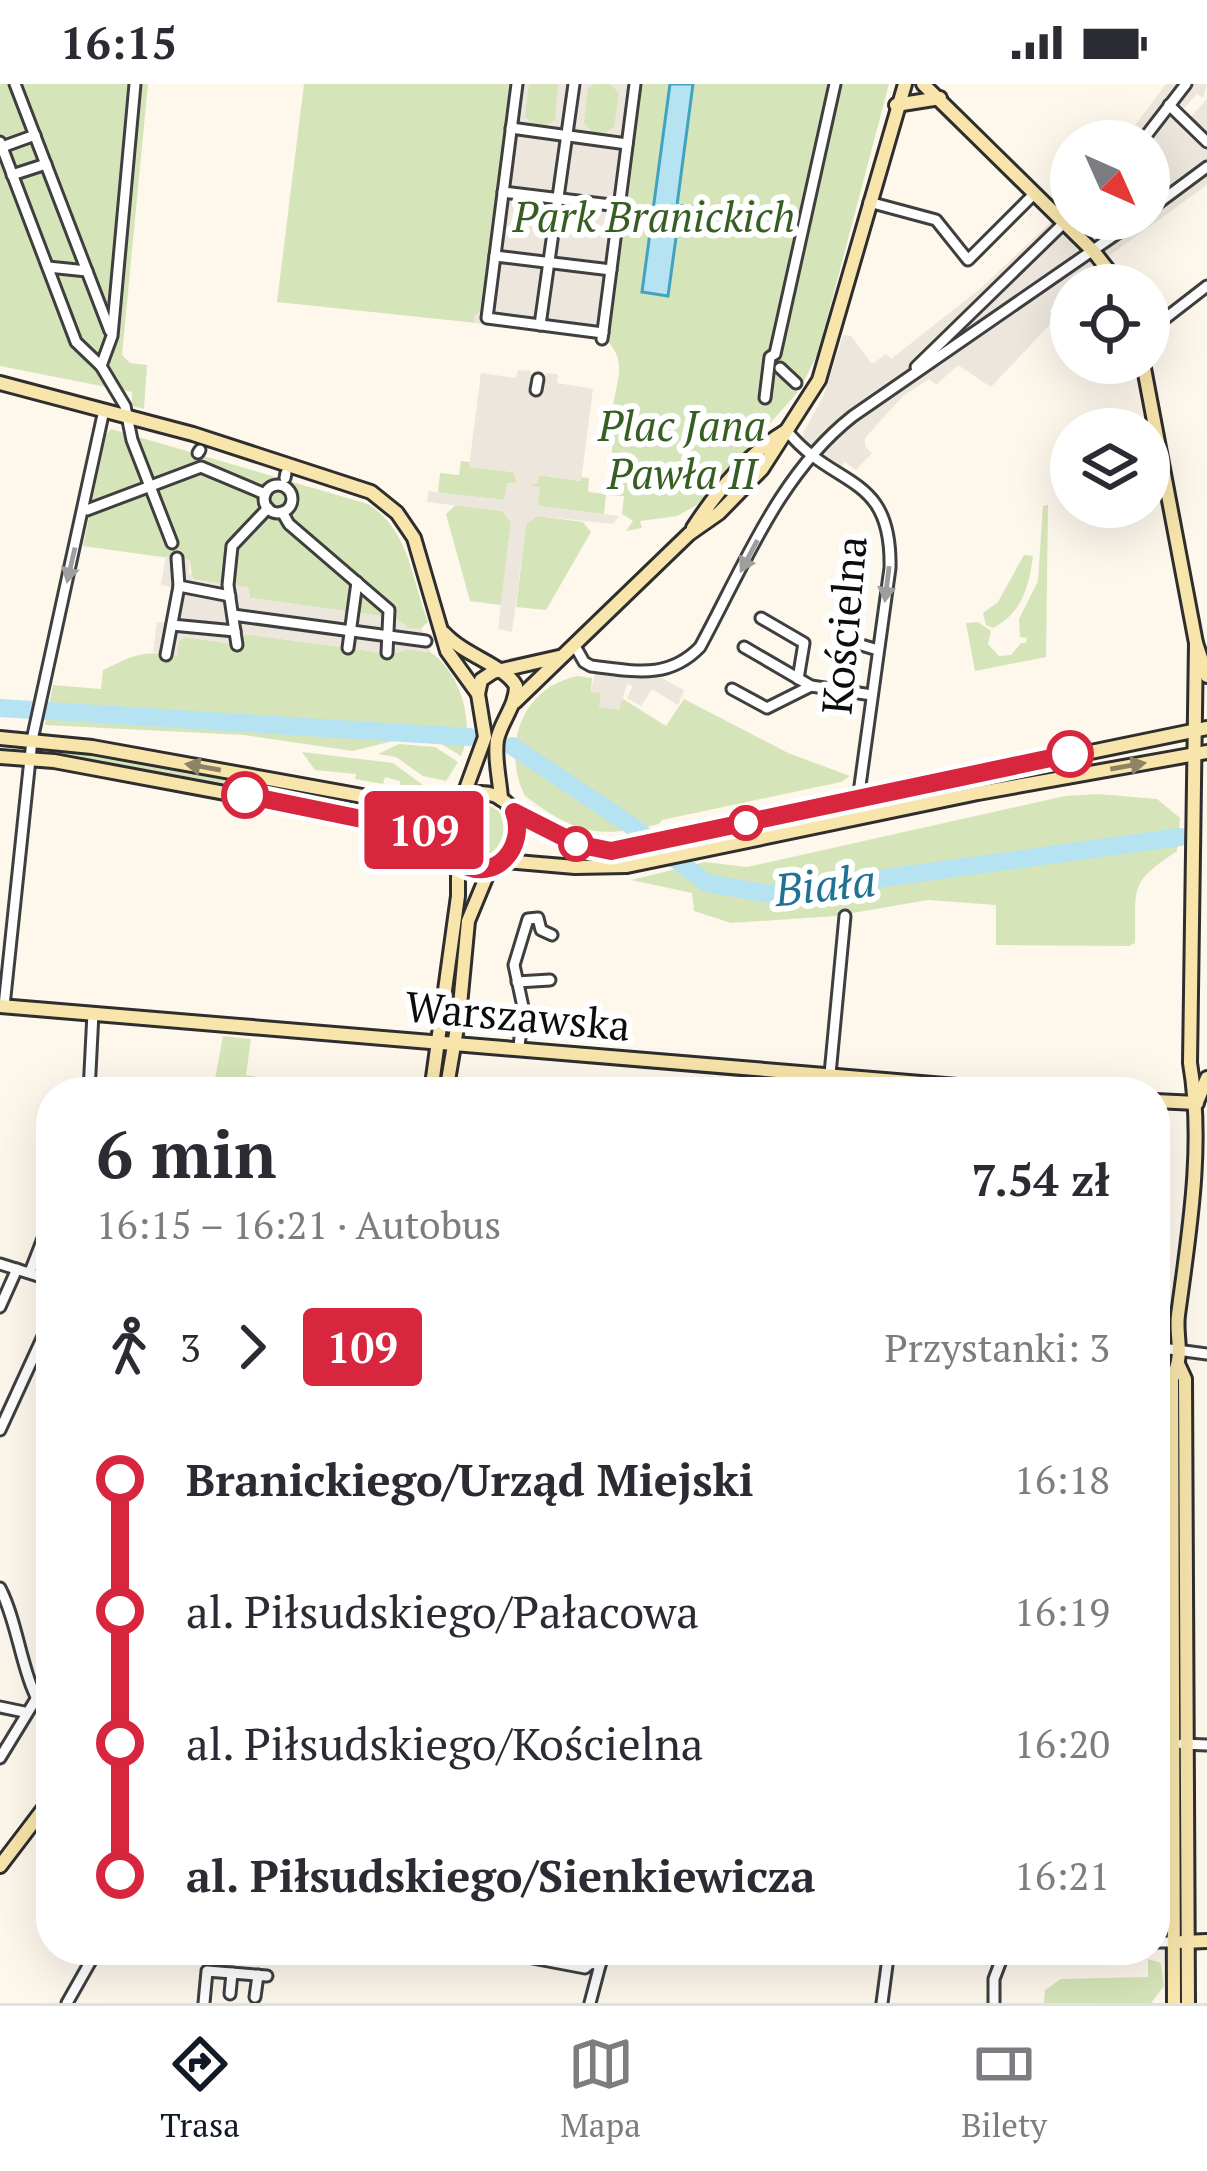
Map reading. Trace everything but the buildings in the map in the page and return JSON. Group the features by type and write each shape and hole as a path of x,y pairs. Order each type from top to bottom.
{"main road":[{"path":"896,84 896,105"},
{"path":"501,799 496,749 501,727 515,702 689,534 748,484 777,450 812,393 828,354 905,84"},
{"path":"923,84 1050,207"},
{"path":"933,84 942,98"},
{"path":"896,105 942,98"},
{"path":"1084,240 1103,264"},
{"path":"0,383 127,416 370,492 398,513 414,538 447,651 478,694 485,737 476,766 444,820 443,838 458,862 458,896 433,1077"},
{"path":"1147,384 1196,643 1201,729 1190,1063 1197,1103 1184,1292 1177,1321 1179,1358 1172,1378 1172,1511 1181,1587"},
{"path":"442,631 468,656 513,679 515,702"},
{"path":"1196,643 1207,676"},
{"path":"478,694 487,675 560,657"},
{"path":"0,738 401,803 458,801 482,793 501,799 514,812 577,844 611,851 1201,729"},
{"path":"458,862 479,869 647,862 1201,753"},
{"path":"0,757 31,758 359,818 443,838"},
{"path":"359,818 364,796"},
{"path":"449,1077 468,921 497,865 518,838 514,812"},
{"path":"1194,952 1207,969"},
{"name":"Warszawska","path":"2,1006 859,1077"},
{"path":"1197,1103 1207,1078"},
{"path":"1170,1102 1197,1103"},
{"path":"1174,2003 1181,1942 1185,1379 1179,1358"},
{"path":"0,1866 36,1819"},
{"path":"1181,1942 1207,1942"},
{"path":"1181,1942 1188,2003"}],"street":[{"path":"15,84 112,336"},
{"path":"101,366 112,336 135,84"},
{"path":"517,84 487,318 602,336 635,84"},
{"path":"540,325 574,84"},
{"path":"765,398 782,362 775,353 835,84"},
{"path":"1158,120 1186,84"},
{"path":"1169,105 1207,142"},
{"path":"511,128 627,144"},
{"path":"34,135 1,144 76,342 101,366 127,416 172,543"},
{"path":"12,175 46,164"},
{"path":"1170,194 1207,167"},
{"path":"503,192 619,206"},
{"path":"868,202 936,220 968,260 1034,194"},
{"path":"895,388 1050,237"},
{"path":"575,646 584,662 652,673 688,660 700,647 787,486 809,455 853,416 1110,240"},
{"path":"495,256 611,271"},
{"path":"48,267 87,271"},
{"path":"1170,315 1207,286"},
{"path":"776,369 796,383"},
{"path":"2,1006 32,740 104,410"},
{"name":"Kościelna","path":"787,431 809,455 869,493 884,514 890,538 890,568 858,800"},
{"path":"88,510 150,485 199,457 265,494 268,508"},
{"path":"265,494 284,480 291,501 282,512"},
{"path":"268,508 282,512 289,524 389,610 387,653"},
{"path":"237,644 228,585 235,540 268,508"},
{"path":"166,655 179,586 173,561"},
{"path":"348,648 357,582"},
{"path":"179,586 230,596"},
{"path":"855,612 851,642 878,650"},
{"path":"232,615 425,641"},
{"path":"761,618 804,643 798,679"},
{"path":"172,625 235,631"},
{"path":"744,647 811,686 872,695"},
{"path":"732,688 767,708 811,686"},
{"path":"830,1074 845,916"},
{"path":"519,1048 523,1007 514,965 528,919 538,918 541,930 552,935"},
{"path":"517,982 550,980"},
{"path":"89,1077 93,1013"},
{"path":"30,1272 36,1257"},
{"path":"0,1264 36,1274"},
{"path":"0,1307 17,1270"},
{"path":"0,1430 36,1351"},
{"path":"1170,1354 1179,1358 1207,1354"},
{"path":"0,1588 36,1699 0,1758"},
{"path":"0,1707 24,1712"},
{"path":"1182,1744 1207,1745"},
{"path":"1170,1942 1181,1942"},
{"path":"67,2003 89,1965"},
{"path":"590,2003 600,1965"},
{"path":"882,2003 887,1965"},
{"path":"994,2003 999,1965"},
{"path":"204,2003 207,1971 262,1975 255,1997"},
{"path":"230,1994 232,1973"}],"green space":[{"path":"0,84 148,84 122,355 130,363 147,365 144,409 132,406 132,392 0,366"},
{"name":"Park Branickich","path":"304,84 889,84 818,353 804,381 797,383 797,393 697,505 677,516 640,521 642,528 626,531 633,521 622,514 624,496 606,495 604,514 537,506 530,485 539,475 580,481 581,477 589,478 588,492 606,494 617,415 608,413 638,415 639,408 613,406 618,360 602,336 277,302"},
{"path":"111,429 368,504 382,515 407,557 428,622 420,629 430,652 450,672 462,699 467,729 461,756 436,741 405,738 353,751 244,735 45,725 53,685 101,689 103,670 139,655 176,655 185,637 239,645 245,634 392,654 408,649 427,652 395,618 250,598 248,588 192,579 190,561 83,546"},
{"path":"461,461 470,462 470,467 514,472 517,483 505,500 438,493 440,473 459,475"},
{"path":"456,505 502,511 511,522 501,605 470,601 446,514"},
{"path":"1048,505 1046,657 975,671 966,623 978,622 991,631 988,644 999,656 1011,655 1026,643 1027,638 1020,637 1019,619 1038,581 1043,506"},
{"path":"537,516 583,522 591,532 546,610 516,607 526,524"},
{"path":"1024,555 1033,556 1022,598 1003,622 993,628 986,625 983,613 998,602"},
{"path":"578,676 592,678 591,691 601,692 600,707 620,697 666,726 684,699 788,753 850,776 841,782 638,829 604,832 574,826 525,796 515,759 521,722 530,706 558,682"},
{"path":"399,744 435,747 458,762 446,781 423,776 396,757 378,754"},
{"path":"40,746 202,771 355,801 357,806 50,753"},
{"path":"302,752 393,763 423,785 400,788 400,781 385,777 383,784 355,779 356,774 315,770"},
{"path":"1065,796 1157,799 1180,818 1177,851 1150,871 1138,888 1135,943 1129,946 996,945 996,905 928,900 835,916 731,923 694,911 692,893 631,880 705,862 747,867"},
{"path":"480,804 499,811 506,830 499,849 480,856 461,849 454,830 461,811"},
{"path":"223,1036 251,1039 246,1075 259,1077 215,1077"},
{"path":"1148,1965 1161,1965 1164,1986 1151,2003 1044,2003 1045,1990 1061,1979 1148,1977"}],"shaded area":[{"path":"525,84 529,84 525,117 534,126 544,127 555,120 558,84 594,84 588,89 584,123 593,133 603,134 614,127 619,93 610,84 639,84 607,340 474,323 474,316 485,307"},
{"path":"1166,84 1207,84 1203,98 1197,94 1180,113 1188,120 1207,99 1207,185 1170,212 1170,120 1139,120"},
{"path":"1050,223 1050,240 1131,240 1099,264 1050,264 1050,324 991,387 958,365 936,385 929,379 903,396 865,438 872,453 856,470 845,462 840,467 805,443 803,433 823,397 843,335 851,336 872,364 886,354 891,359 981,288"},
{"path":"518,370 531,371 530,378 544,380 546,373 558,374 557,383 593,389 581,481 539,475 538,483 530,485 540,487 538,506 619,516 613,524 537,516 526,524 512,632 498,629 511,521 502,511 427,502 428,491 504,500 507,483 517,483 513,472 469,467 481,373 516,378"},
{"path":"166,556 190,560 189,572 195,580 248,587 250,598 396,618 409,628 422,629 429,652 408,649 392,654 245,634 240,645 185,637 179,641 177,656 153,652 157,622 167,623 173,588 161,585"},
{"path":"596,666 652,673 684,690 678,705 652,689 641,706 627,698 633,686 627,684 619,710 599,707 601,693 591,692"}],"water":[{"path":"670,84 693,84 677,205 771,218 768,235 678,223 668,296 642,292"}],"waterway":[{"name":"Biała","path":"0,708 469,737"},
{"name":"Biała","path":"512,746 707,883 769,894 1180,837"}],"bus line":[{"name":"109","path":"245,795 435,834 443,838 458,862 479,869 504,861 515,847 519,829 514,812 577,844 611,851 1070,754"}],"park label":[{"name":"Plac Jana Pawła II","path":"682,450"}]}
